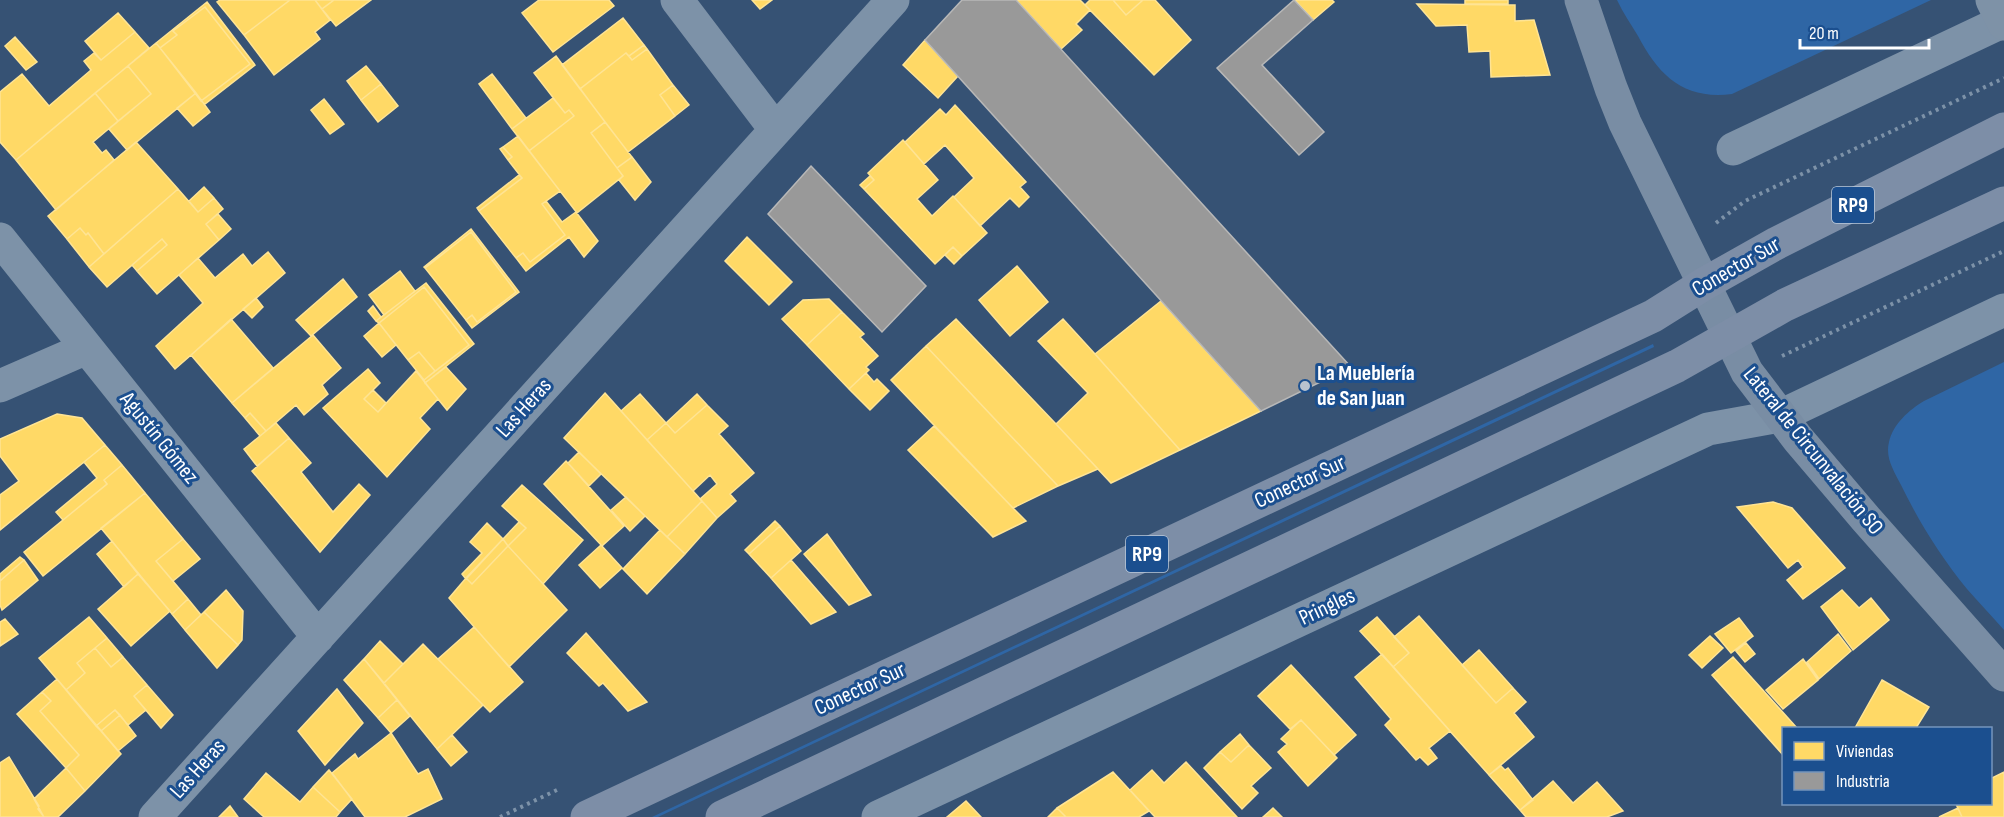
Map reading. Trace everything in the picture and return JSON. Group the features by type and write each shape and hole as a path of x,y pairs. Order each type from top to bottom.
{"highway":[{"path":"1992,0 2004,22"}],"main road":[{"name":"Conector Sur","path":"587,817 1653,316 1777,243 2004,129"},
{"name":"RP9","path":"722,817 1677,366 1785,305 2004,203"}],"street":[{"path":"677,0 775,129"},
{"name":"Las Heras","path":"154,817 893,0"},
{"name":"Lateral de Circunvalación SO","path":"1581,0 1621,114 1747,372 1780,416 1866,519 2004,675"},
{"path":"1733,149 2004,22"},
{"name":"Agustín Gómez","path":"0,239 318,637"},
{"name":"Pringles","path":"878,817 1708,429 1780,416 2004,310"},
{"path":"0,386 87,348"}],"path":[{"path":"1685,245 1745,201 2004,78"},
{"path":"500,817 565,786"}],"shaded area":[{"path":"1617,0 1931,0 1732,94 1715,95 1687,89 1664,74 1646,50"},
{"path":"1653,344 1654,347 658,817 652,817"},
{"path":"2004,362 2004,630 1967,589 1931,539 1893,469 1888,448 1894,429 1913,409 1924,401"}],"building: Viviendas":[{"path":"220,0 290,0 244,35 217,2"},
{"path":"290,0 315,0 330,20 315,32 320,39 274,75 244,35"},
{"path":"315,0 334,0 322,9"},
{"path":"334,0 371,0 336,26 322,9"},
{"path":"539,0 609,0 614,6 553,52 522,13"},
{"path":"752,0 772,0 760,9"},
{"path":"1016,0 1080,0 1090,10 1076,24 1082,30 1061,49"},
{"path":"1090,0 1113,0 1126,15 1143,0 1155,0 1191,40 1154,75 1085,5"},
{"path":"1113,0 1143,0 1126,15"},
{"path":"1295,0 1332,0 1334,2 1313,20"},
{"path":"1465,0 1508,0 1508,4 1465,4"},
{"path":"207,2 255,65 205,104 201,101 250,64 205,7 173,31 177,35 160,48 156,43"},
{"path":"1417,4 1515,5 1515,21 1534,20 1550,75 1491,77 1490,51 1469,52 1467,25 1436,26"},
{"path":"205,7 250,64 201,101 160,48 177,35 173,31"},
{"path":"118,13 135,32 101,60 85,41"},
{"path":"623,18 644,45 629,56 626,53 580,89 562,65"},
{"path":"135,32 149,48 16,160 0,142 0,92 22,74 49,106 91,70 84,61 94,53 101,60"},
{"path":"15,37 37,62 26,70 5,46"},
{"path":"925,40 958,76 938,98 903,65"},
{"path":"156,43 196,93 127,150 109,129 151,94 128,66"},
{"path":"644,45 647,49 632,60 629,56"},
{"path":"647,49 673,85 660,95 675,116 628,152 580,89 626,53 632,60"},
{"path":"556,56 605,122 591,133 623,176 577,213 529,151 574,116 569,110 565,113 534,73"},
{"path":"128,66 151,94 118,121 95,93"},
{"path":"366,66 381,84 361,100 347,81"},
{"path":"492,74 526,118 512,129 479,84"},
{"path":"381,84 398,106 378,122 361,100"},
{"path":"673,85 689,105 675,116 660,95"},
{"path":"95,93 118,121 93,142 102,153 106,150 114,160 56,210 16,160"},
{"path":"196,93 210,112 193,126 177,108"},
{"path":"553,98 565,113 569,110 574,116 529,151 512,129"},
{"path":"324,99 344,124 330,134 311,110"},
{"path":"955,105 1026,182 1020,187 1029,197 1019,207 1010,198 980,226 954,197 974,178 945,145 924,164 905,142 940,109 946,115"},
{"path":"605,122 632,157 617,168 591,133"},
{"path":"518,136 560,191 542,204 565,235 530,262 523,253 516,258 479,211 522,178 508,160 512,157 503,147"},
{"path":"903,140 938,180 917,199 932,216 953,196 987,233 962,256 953,247 935,264 864,189 874,180 868,173"},
{"path":"136,142 178,189 104,254 88,233 86,235 80,228 67,239 48,216"},
{"path":"503,147 512,157 508,160 500,149"},
{"path":"632,157 651,182 635,200 619,180 623,176 617,168"},
{"path":"519,175 522,178 479,211 477,208"},
{"path":"870,176 874,180 864,189 860,185"},
{"path":"204,187 214,198 198,212 189,201"},
{"path":"178,189 198,212 214,198 223,209 206,224 219,240 157,294 137,271 167,245 162,239 107,287 89,267"},
{"path":"546,201 562,222 576,212 598,241 584,257 569,237 526,271 516,258 523,253 530,262 565,235 542,204"},
{"path":"218,214 231,229 219,240 206,224"},
{"path":"80,228 86,235 88,233 104,254 89,267 67,239"},
{"path":"471,229 519,292 472,328 466,320 472,315 477,322 516,292 471,232 424,267"},
{"path":"471,232 516,292 477,322 472,315 466,320 425,268"},
{"path":"747,237 792,282 769,305 725,261"},
{"path":"162,239 167,245 137,271 132,265"},
{"path":"953,247 962,256 954,264 945,255"},
{"path":"268,252 285,273 175,369 156,346 203,303 179,275 198,258 215,278 243,254 252,266"},
{"path":"1017,266 1048,302 1010,336 979,300"},
{"path":"400,271 415,291 384,315 369,295"},
{"path":"343,279 357,297 311,336 296,320"},
{"path":"426,283 474,344 425,383 424,380 469,345 424,287 379,323 376,321"},
{"path":"424,287 469,345 435,371 419,352 408,360 379,323"},
{"path":"256,298 263,307 252,318 243,309"},
{"path":"829,299 842,312 807,345 782,319 803,300"},
{"path":"1161,301 1261,411 1180,450 1095,354"},
{"path":"373,306 381,317 376,321 368,311"},
{"path":"842,312 864,334 860,337 878,356 866,367 869,370 849,389 807,345"},
{"path":"231,319 273,368 232,403 191,355"},
{"path":"956,319 1098,469 1058,486 926,346"},
{"path":"1063,319 1180,450 1111,483 1056,424 1088,393 1038,341"},
{"path":"379,323 396,345 382,357 364,336"},
{"path":"313,335 341,368 322,385 328,394 304,415 296,405 266,431 250,413 245,418 232,403"},
{"path":"926,346 1058,486 1013,508 891,380"},
{"path":"419,352 435,371 424,380 408,360"},
{"path":"446,367 466,389 447,410 425,383"},
{"path":"368,369 380,383 364,399 378,412 416,371 438,399 420,418 430,429 387,477 323,408"},
{"path":"866,373 874,382 877,379 889,391 870,410 849,389"},
{"path":"373,390 386,403 378,412 364,399"},
{"path":"605,393 702,501 667,537 564,438"},
{"path":"640,394 666,423 647,440 621,411"},
{"path":"697,394 707,405 675,433 666,423"},
{"path":"707,405 728,426 719,434 754,473 730,494 736,501 717,518 700,499 717,484 710,475 693,491 647,440 666,423 675,433"},
{"path":"250,413 266,431 260,436 245,418"},
{"path":"57,414 82,418 105,445 0,530 0,495 19,481 0,456 0,439"},
{"path":"276,423 289,438 257,466 244,449"},
{"path":"934,426 1026,521 993,537 908,450"},
{"path":"289,438 311,463 301,472 333,512 359,484 370,495 320,552 252,471"},
{"path":"105,445 122,465 104,480 107,484 63,520 56,512 97,478 84,462"},
{"path":"579,452 601,474 589,486 568,463"},
{"path":"566,461 624,526 602,546 544,484"},
{"path":"122,465 145,493 43,576 24,552 107,484 104,480"},
{"path":"522,485 583,540 543,584 508,546 526,528 502,506"},
{"path":"145,493 183,539 156,561 188,599 172,614 101,528"},
{"path":"626,497 645,516 630,531 611,510"},
{"path":"702,501 717,518 685,554 667,537"},
{"path":"1773,502 1792,508 1845,568 1803,599 1787,580 1803,567 1798,560 1788,568 1737,507"},
{"path":"775,521 780,526 749,554 745,550"},
{"path":"519,522 526,528 508,546 503,539"},
{"path":"487,523 503,539 466,579 462,574 482,553 470,542"},
{"path":"780,526 801,551 771,578 749,554"},
{"path":"660,530 685,554 647,594 623,569"},
{"path":"827,534 871,595 849,605 804,554"},
{"path":"183,539 200,559 173,581 156,561"},
{"path":"503,539 508,546 472,584 466,578"},
{"path":"112,541 138,574 124,587 97,554"},
{"path":"601,545 622,568 600,588 579,565"},
{"path":"508,546 567,610 509,667 449,598 466,578 472,584"},
{"path":"20,557 24,560 0,581 0,574"},
{"path":"24,560 38,580 2,610 0,581"},
{"path":"791,560 836,612 811,624 771,578"},
{"path":"138,574 170,611 131,646 98,609"},
{"path":"226,590 243,611 242,640 238,645 204,612"},
{"path":"1842,590 1859,608 1871,598 1889,620 1853,650 1821,607"},
{"path":"188,599 201,615 185,630 172,614"},
{"path":"204,612 238,645 217,668 185,630"},
{"path":"1419,616 1496,703 1513,688 1526,702 1514,713 1534,737 1489,775 1393,667 1409,653 1394,637"},
{"path":"89,617 107,638 77,663 85,673 66,690 39,658"},
{"path":"1377,617 1409,653 1393,667 1360,631"},
{"path":"1739,618 1753,636 1731,653 1715,634"},
{"path":"5,619 18,634 0,646 0,622"},
{"path":"474,627 523,682 490,712 438,659"},
{"path":"586,633 647,702 628,711 603,683 599,686 567,653"},
{"path":"1838,634 1851,651 1819,679 1807,662"},
{"path":"1710,636 1723,648 1702,668 1689,655"},
{"path":"107,638 123,657 111,667 95,648"},
{"path":"380,641 403,664 384,683 364,659"},
{"path":"1746,643 1755,654 1745,662 1736,651"},
{"path":"423,644 483,705 437,749 384,683"},
{"path":"95,648 111,667 123,657 147,685 134,696 146,710 128,725 115,710 96,726 66,690 85,673 77,663"},
{"path":"1479,650 1513,688 1496,703 1462,665"},
{"path":"1382,654 1450,731 1429,748 1437,758 1428,765 1420,757 1416,760 1385,725 1391,719 1355,677"},
{"path":"1733,657 1796,727 1782,727 1782,754 1712,675"},
{"path":"364,659 397,700 378,718 344,680"},
{"path":"1803,659 1818,680 1783,709 1766,690"},
{"path":"1291,665 1356,735 1334,755 1301,720 1290,729 1258,696"},
{"path":"57,679 121,754 85,791 66,768 79,755 40,711 51,701 42,692"},
{"path":"1882,680 1929,707 1917,727 1856,727"},
{"path":"147,685 173,715 161,728 134,696"},
{"path":"337,689 363,723 325,765 298,731"},
{"path":"42,692 51,701 40,711 79,755 66,768 17,714"},
{"path":"397,700 410,716 391,733 378,718"},
{"path":"115,710 120,715 101,731 96,726"},
{"path":"120,715 136,736 118,751 101,731"},
{"path":"1301,720 1337,758 1308,786 1278,752 1287,744 1281,739"},
{"path":"391,733 418,774 428,769 442,799 405,817 365,817 332,773 355,754 358,759"},
{"path":"1240,734 1249,745 1231,762 1220,752"},
{"path":"452,735 467,752 451,766 437,749"},
{"path":"1249,745 1271,768 1251,786 1258,793 1242,809 1204,768 1220,752 1231,762"},
{"path":"9,757 44,817 0,817 0,763"},
{"path":"1186,762 1237,817 1155,817 1130,790 1152,770 1164,783"},
{"path":"1501,766 1505,770 1508,768 1533,800 1520,810 1489,775"},
{"path":"66,768 85,791 58,817 44,817 34,799"},
{"path":"329,770 352,799 340,812 313,787"},
{"path":"1113,772 1149,811 1139,817 1066,817 1057,808"},
{"path":"2004,772 2004,817 1962,817 1956,805 1992,805 1992,778"},
{"path":"266,773 300,802 313,787 340,812 336,817 264,817 244,799"},
{"path":"1553,781 1573,803 1597,782 1623,811 1607,817 1526,817 1520,810"},
{"path":"966,801 981,817 947,817"},
{"path":"230,806 238,817 219,817"},
{"path":"1057,808 1066,817 1048,817"},
{"path":"1273,808 1282,817 1263,817"},
{"path":"1958,808 1962,817 1939,817"}],"building: Industria":[{"path":"962,0 1016,0 1351,367 1261,411 925,40"},
{"path":"1294,0 1313,20 1262,65 1324,132 1299,155 1217,68"},
{"path":"811,166 926,286 882,332 768,214"}],"place":[{"name":"La Mueblería de San Juan","path":"1305,386"}]}
